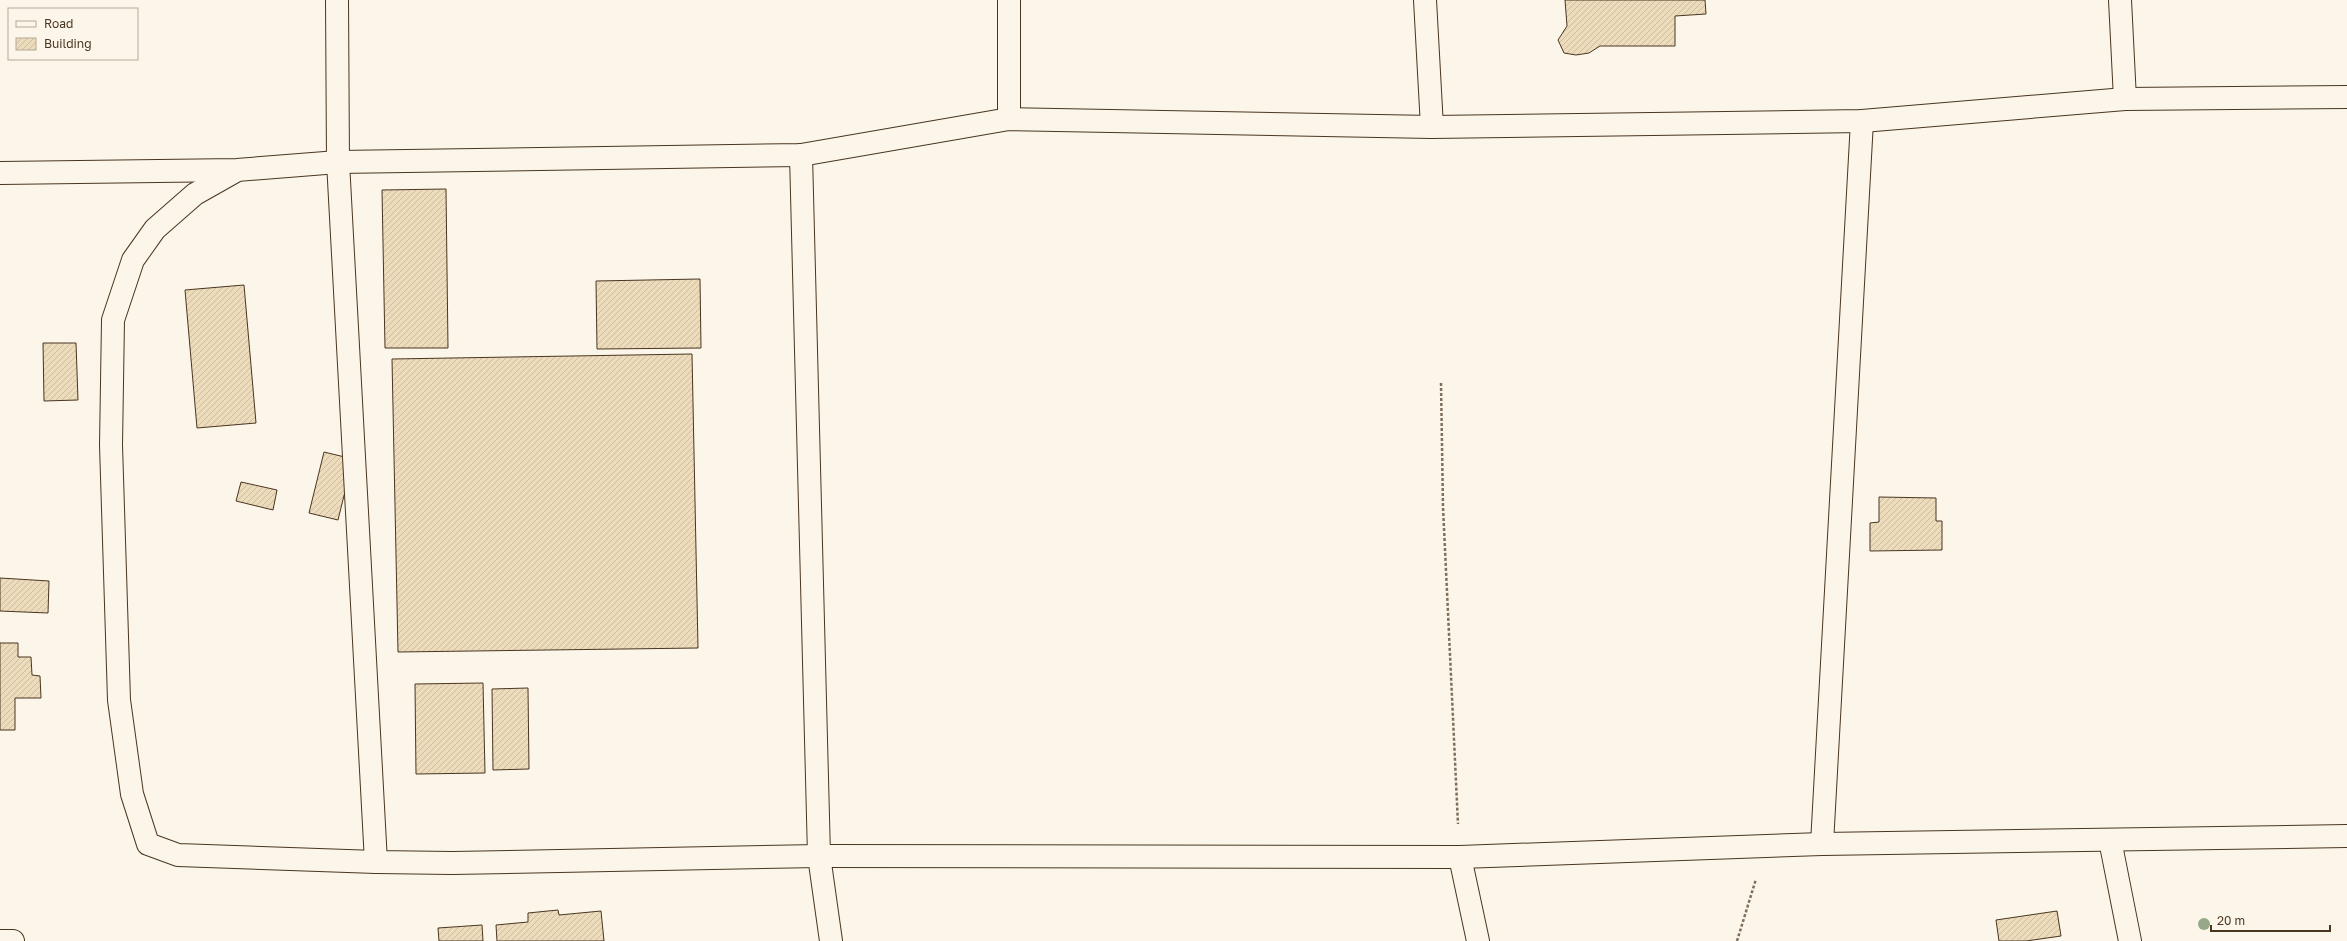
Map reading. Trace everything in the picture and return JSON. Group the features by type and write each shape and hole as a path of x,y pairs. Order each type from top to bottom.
{"street":[{"path":"337,0 338,162 376,862"},
{"path":"1009,0 1009,119"},
{"path":"1425,0 1432,128"},
{"path":"2120,0 2125,99"},
{"path":"0,172 237,170 338,162 801,155 1009,119 1432,128 1862,121 2125,99 2347,97"},
{"path":"1822,844 1862,121"},
{"path":"801,155 819,856 831,941"},
{"path":"237,170 195,194 155,229 133,260 113,320 111,445 119,700 132,794 148,844 178,855 452,864 819,856 1460,857 1822,844 2347,836"},
{"path":"2110,840 2130,941"},
{"path":"1460,857 1478,941"},
{"path":"0,941 13,941"}],"path":[{"path":"1442,383 1443,507 1460,857"},
{"path":"1737,941 1748,909 1764,846"}],"building":[{"path":"1565,0 1705,0 1706,14 1675,16 1675,46 1600,46 1589,53 1576,55 1564,53 1558,40 1567,26"},
{"path":"446,189 448,348 385,348 382,190"},
{"path":"700,279 701,348 597,349 596,281"},
{"path":"244,285 256,423 197,428 185,290"},
{"path":"43,343 76,343 78,400 44,401"},
{"path":"692,354 698,648 398,652 392,359"},
{"path":"324,452 353,459 338,520 309,513"},
{"path":"241,482 277,490 273,510 236,501"},
{"path":"1879,497 1936,498 1936,521 1942,521 1942,550 1870,551 1870,523 1879,522"},
{"path":"0,578 49,581 48,613 0,611"},
{"path":"0,643 18,643 18,657 31,657 32,675 40,676 41,698 15,698 15,730 0,730"},
{"path":"483,683 485,773 416,774 415,684"},
{"path":"528,688 529,769 493,770 492,689"},
{"path":"558,910 559,915 601,911 604,941 497,941 496,925 528,922 528,913"},
{"path":"2057,911 2061,936 2026,941 1999,941 1996,920"},
{"path":"482,925 483,941 439,941 438,928"}]}
